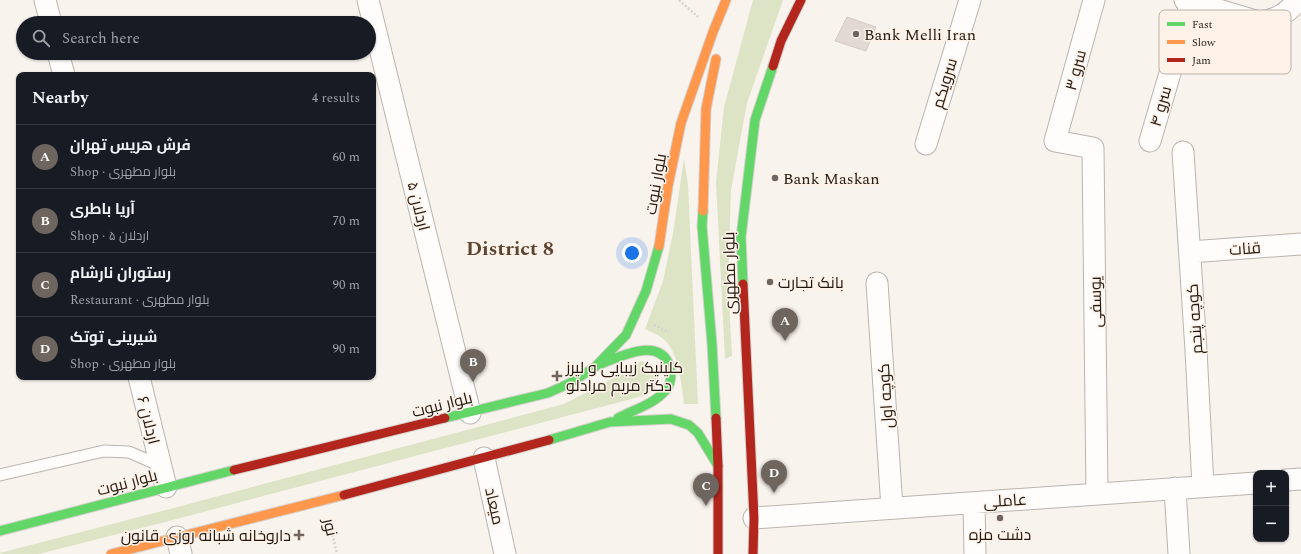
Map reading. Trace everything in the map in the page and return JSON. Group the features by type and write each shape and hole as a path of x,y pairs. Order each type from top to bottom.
{"main road":[{"name":"بلوار نبوت","path":"0,531 166,487 548,393 595,367 626,335 646,291 659,249 668,186 682,123 713,32 727,0"},
{"path":"721,37 727,0"},
{"name":"بلوار مطهری","path":"753,554 754,518 741,237 755,120 781,41 801,0"},
{"name":"بلوار مطهری","path":"718,52 706,109 702,226 712,344 718,466 718,554"},
{"path":"595,367 642,349 658,352 665,358 669,365 671,373 670,382 666,390 660,396 610,422"},
{"path":"111,554 179,545 325,500 484,458 610,422 658,418 671,419 683,423 698,433 718,466"}],"street":[{"path":"45,0 49,16"},
{"name":"اردلان ۵","path":"368,0 372,16"},
{"name":"سرویکم","path":"926,144 970,0"},
{"name":"سرو ۳","path":"1056,141 1094,0"},
{"path":"1288,10 1298,0"},
{"path":"1188,1 1218,10"},
{"name":"اردلان ۵","path":"376,32 470,413"},
{"path":"60,60 63,72"},
{"name":"سرو ۴","path":"1150,141 1168,74"},
{"name":"یوسفی","path":"1056,141 1093,148 1097,494"},
{"name":"کوچه پنجم","path":"1183,152 1203,486"},
{"name":"قنات","path":"1190,252 1301,244"},
{"name":"کوچه اول","path":"877,283 892,508"},
{"name":"اردلان ۶","path":"139,380 166,487"},
{"name":"میعاد","path":"484,458 505,554"},
{"path":"1289,480 1301,479"},
{"name":"عاملی","path":"754,518 1253,482"},
{"path":"1175,488 1179,554"},
{"path":"974,503 975,554"}],"lane":[{"path":"0,475 104,451 129,452 160,466"}],"path":[{"name":"نور","path":"325,500 337,554"}],"green space":[{"path":"753,0 783,0 747,103 731,190 728,282 732,356 725,359 716,182 724,107"},
{"path":"684,159 688,185 698,404 684,404 679,372 672,350 658,335 645,329 663,281 673,233"},
{"path":"641,361 651,364 656,372 657,383 652,392 639,397 39,554 0,554 564,404 605,383"}],"building":[{"name":"Bank Melli Iran","path":"847,17 876,27 866,51 835,41"}],"traffic: fast":[{"path":"743,284 741,237 755,120 773,66"},
{"path":"703,211 702,226 712,344 716,418"},
{"path":"445,418 548,393 570,383 595,367 626,335 646,291 659,246"},
{"path":"601,364 629,353 649,350 658,352 665,358 670,367 670,383 667,389 660,396 655,400 618,418"},
{"path":"549,440 610,422 671,419 689,425 698,433 718,466"},
{"path":"0,531 234,470"}],"traffic: slow":[{"path":"659,246 668,186 681,123 713,32 726,0"},
{"path":"703,211 706,109 716,59"},
{"path":"111,554 344,495"}],"traffic: jam":[{"path":"773,66 781,41 801,0"},
{"path":"743,284 754,518 753,554"},
{"path":"234,470 445,418"},
{"path":"716,418 718,466 718,554"},
{"path":"344,495 549,440"}],"place":[{"name":"Bank Melli Iran","path":"856,34"},
{"name":"Bank Maskan","path":"775,178"},
{"name":"بانک تجارت","path":"770,282"},
{"name":"فرش هریس تهران","path":"785,341"},
{"name":"کلینیک زیبایی و لیرز دکتر مریم مرادلو","path":"557,376"},
{"name":"آریا باطری","path":"473,382"},
{"name":"شیرینی توتک","path":"774,493"},
{"name":"رستوران نارشام","path":"706,506"},
{"name":"دشت مزه","path":"1000,518"},
{"name":"داروخانه شبانه روزی قانون","path":"299,535"}],"district":[{"name":"District 8","path":"510,248"}]}
